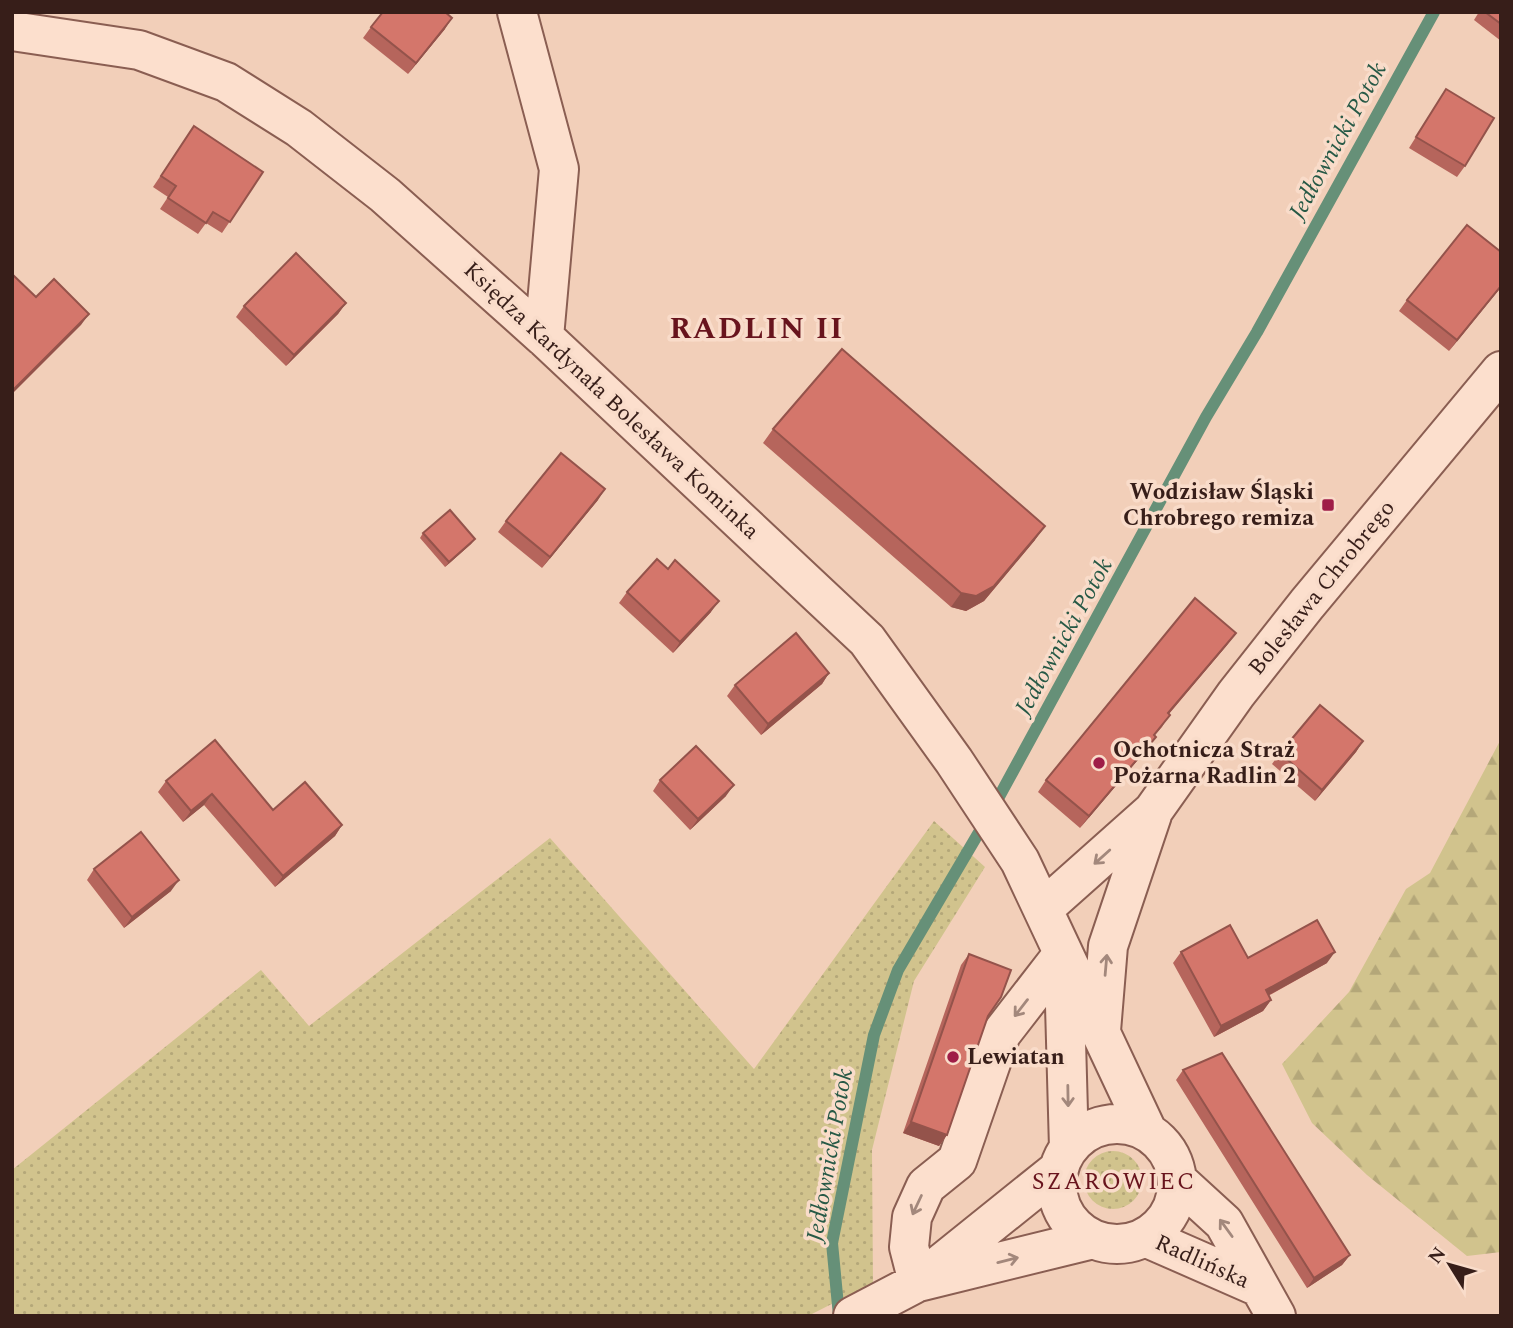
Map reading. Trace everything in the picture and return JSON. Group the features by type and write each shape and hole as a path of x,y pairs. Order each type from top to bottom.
{"street":[{"path":"517,12 559,169 544,337"},
{"name":"Księdza Kardynała Bolesława Kominka","path":"12,31 139,50 226,82 299,128 385,195 544,337 867,640 954,761 1020,861 1147,1131"},
{"name":"Bolesława Chrobrego","path":"1044,908 1153,811 1236,694 1307,604 1501,372"},
{"name":"Bolesława Chrobrego","path":"1100,1033 1108,946 1153,811"},
{"path":"918,1282 909,1247 912,1217 926,1186 957,1161 1001,1034 1063,954"},
{"name":"Księdza Kardynała Bolesława Kominka","path":"1063,954 1064,1159"},
{"path":"865,1308 918,1282 981,1235 1096,1128 1113,1124 1147,1131 1162,1144 1173,1161 1177,1180 1170,1213 1159,1227 1145,1237 1128,1243 1110,1244 1093,1239 1073,1224 1060,1203 1064,1159"},
{"name":"Radlińska","path":"1177,1180 1224,1223 1267,1302"},
{"name":"Radlińska","path":"1145,1237 1267,1302"},
{"path":"918,1282 1093,1239"}],"green space":[{"path":"1501,739 1501,1252 1467,1256 1367,1175 1312,1123 1282,1064 1349,992 1406,889 1430,873"},
{"path":"934,821 985,867 914,981 872,1150 873,1283 808,1316 12,1316 12,1170 261,970 309,1026 550,838 754,1069"},
{"path":"1107,1151 1119,1151 1134,1159 1142,1174 1142,1186 1134,1201 1119,1209 1107,1209 1092,1201 1084,1186 1084,1174 1092,1159"}],"building":[{"path":"383,12 445,12 452,18 416,63 371,27"},
{"path":"1485,12 1501,12 1501,24"},
{"path":"1446,89 1494,118 1465,166 1416,137"},
{"path":"194,126 263,172 230,222 213,212 206,223 168,198 176,186 161,176"},
{"path":"1467,225 1501,252 1501,286 1457,340 1407,300"},
{"path":"296,253 346,303 294,355 244,306"},
{"path":"12,274 36,297 54,279 89,314 12,391"},
{"path":"842,349 1045,526 994,586 976,596 961,593 773,429"},
{"path":"561,453 605,489 550,557 506,521"},
{"path":"450,510 475,539 449,562 423,533"},
{"path":"657,559 668,569 675,560 719,601 680,642 627,592"},
{"path":"1195,598 1236,633 1168,713 1170,715 1154,735 1156,737 1089,816 1046,780"},
{"path":"796,633 829,673 768,724 735,685"},
{"path":"1320,705 1363,741 1322,790 1280,753"},
{"path":"215,740 273,810 305,782 342,825 283,876 212,794 191,811 166,781"},
{"path":"696,746 734,785 698,819 660,780"},
{"path":"141,832 179,880 132,917 94,869"},
{"path":"1317,920 1335,952 1266,990 1271,1000 1221,1026 1181,952 1230,925 1248,958"},
{"name":"Lewiatan","path":"969,954 1011,970 1001,997 988,1016 947,1135 911,1122"},
{"path":"1222,1053 1350,1255 1314,1278 1183,1070"}],"waterway":[{"name":"Jedłownicki Potok","path":"839,1316 832,1243 874,1035 898,970 988,817 1206,417 1257,332 1434,12"}],"place":[{"name":"Wodzisław Śląski Chrobrego remiza","path":"1328,505"},
{"name":"Ochotnicza Straż Pożarna Radlin 2","path":"1099,763"},
{"name":"Lewiatan","path":"953,1057"}],"district":[{"name":"RADLIN II","path":"757,329"},
{"name":"SZAROWIEC","path":"1114,1182"}]}
